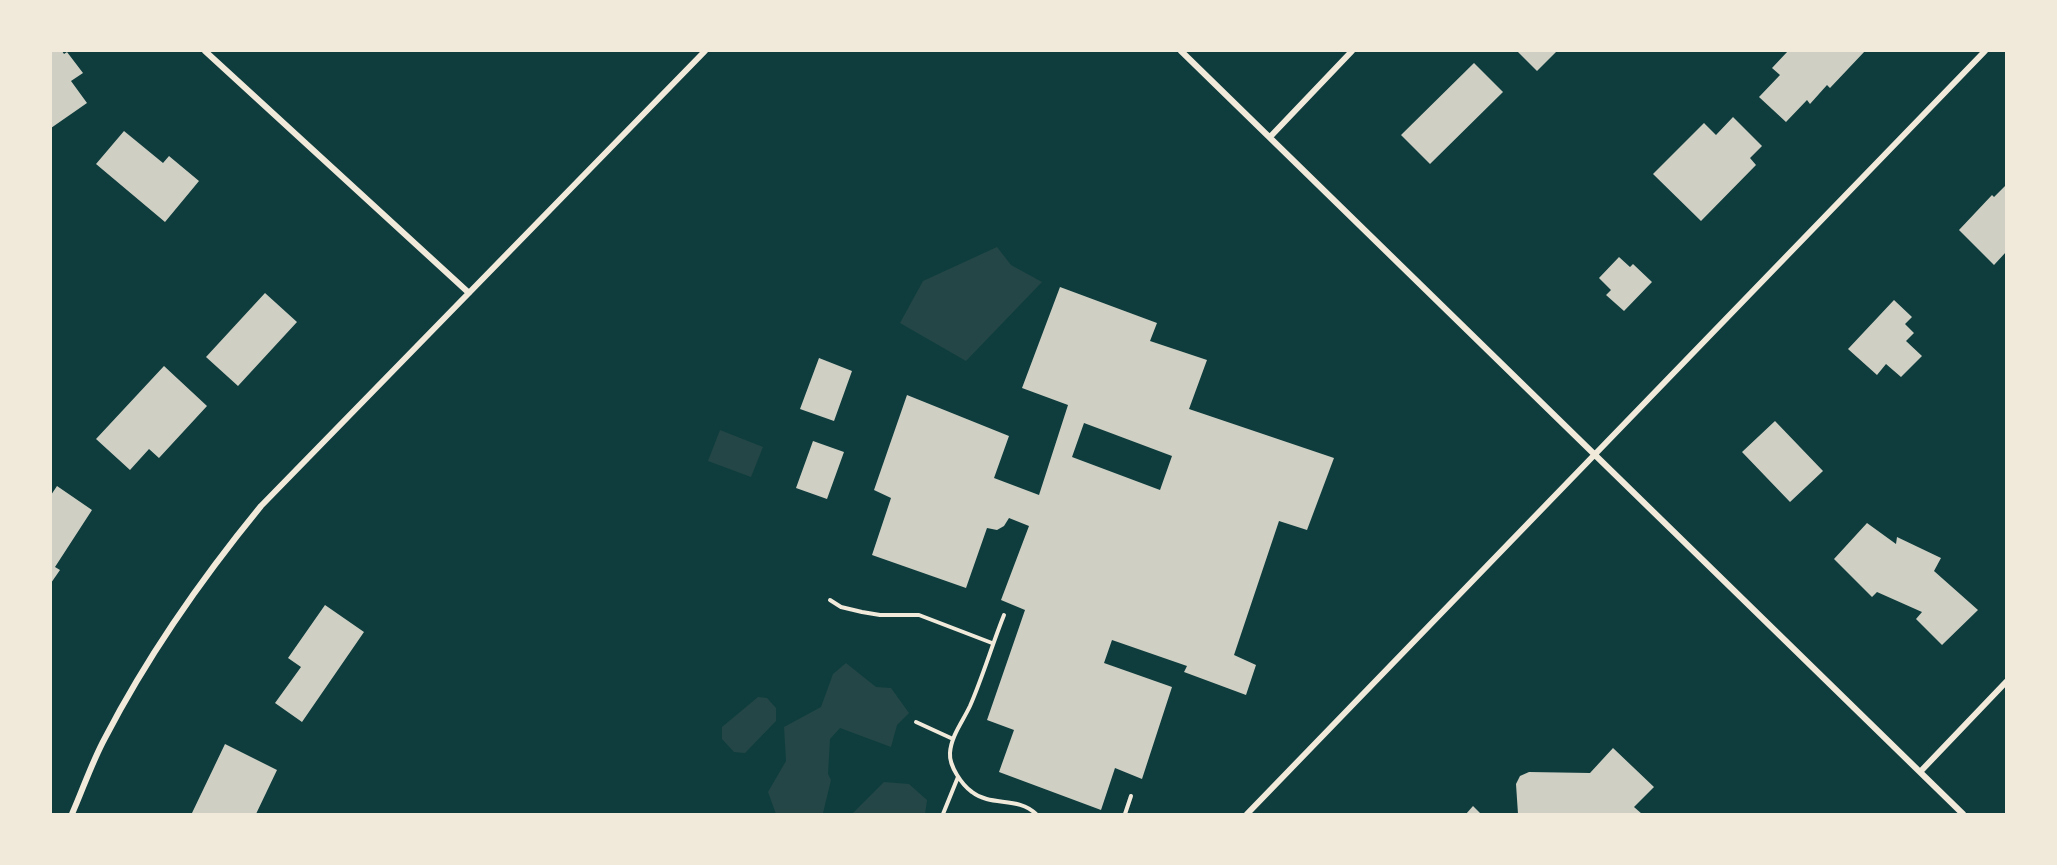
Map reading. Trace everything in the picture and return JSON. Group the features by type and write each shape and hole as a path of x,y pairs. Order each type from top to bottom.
{"street":[{"path":"206,51 469,293"},
{"path":"72,814 104,740 168,630 261,506 705,51"},
{"path":"1181,51 1963,814"},
{"path":"1270,137 1352,51"},
{"path":"1247,814 1985,51"},
{"path":"1920,772 2006,682"}],"path":[{"path":"830,600 862,612 880,615 919,615 967,632 992,644"},
{"path":"1004,615 982,676 953,739 950,754 958,777 972,792 987,799 1022,804 1036,814"},
{"path":"916,722 953,739"},
{"path":"943,814 958,777"},
{"path":"1125,814 1131,796"}],"shaded area":[{"path":"997,247 1011,265 1042,282 966,361 900,323 923,281"},
{"path":"720,430 763,447 751,477 708,461"},
{"path":"846,663 876,687 891,688 909,713 897,725 891,747 840,728 830,739 828,774 831,780 823,813 776,814 768,792 786,761 784,727 821,707 833,674"},
{"path":"758,697 767,698 776,708 776,721 745,753 734,752 722,739 722,727"},
{"path":"884,782 909,784 927,800 925,814 852,814"}],"building":[{"path":"51,51 62,51 64,54 67,52 83,73 71,81 87,103 51,128"},
{"path":"1517,51 1557,51 1537,71"},
{"path":"1788,51 1865,51 1830,88 1827,85 1810,104 1807,100 1786,122 1759,97 1780,75 1772,68"},
{"path":"1474,63 1503,92 1430,164 1401,135"},
{"path":"1733,117 1762,146 1750,158 1756,165 1701,221 1653,174 1704,123 1716,135"},
{"path":"124,131 163,163 169,156 199,181 165,222 96,164"},
{"path":"2006,185 2006,252 1994,265 1959,230 1992,195 1994,197"},
{"path":"1619,257 1630,267 1633,264 1652,282 1624,311 1606,295 1611,290 1599,278"},
{"path":"1060,287 1157,323 1150,341 1207,360 1189,409 1334,458 1307,530 1279,521 1234,655 1256,665 1246,695 1184,672 1187,666 1112,640 1104,663 1172,687 1142,779 1115,768 1101,810 999,772 1014,730 987,720 1025,610 1001,600 1029,526 1009,518 1004,526 997,530 987,528 966,588 872,555 891,498 874,490 907,395 1009,436 994,478 1039,495 1068,405 1022,388","holes":["1084,423 1172,456 1160,490 1072,457"]},
{"path":"265,293 297,322 238,386 206,357"},
{"path":"1894,300 1912,317 1905,324 1914,333 1906,341 1922,356 1901,377 1886,364 1877,375 1848,349"},
{"path":"819,358 852,371 834,421 800,409"},
{"path":"164,366 207,406 159,458 149,449 130,470 96,439"},
{"path":"1775,421 1823,471 1790,502 1742,452"},
{"path":"813,441 844,452 827,499 796,488"},
{"path":"57,486 92,510 55,567 60,570 51,583 51,495"},
{"path":"1867,523 1896,544 1897,537 1941,558 1934,571 1978,610 1942,645 1916,619 1922,612 1877,592 1872,597 1834,559"},
{"path":"325,605 364,632 302,722 275,703 301,667 288,658"},
{"path":"225,744 277,770 256,814 194,814 192,813"},
{"path":"1613,748 1654,787 1634,807 1642,814 1518,814 1516,784 1520,776 1529,772 1590,773"},
{"path":"1473,806 1481,814 1466,814"}]}
